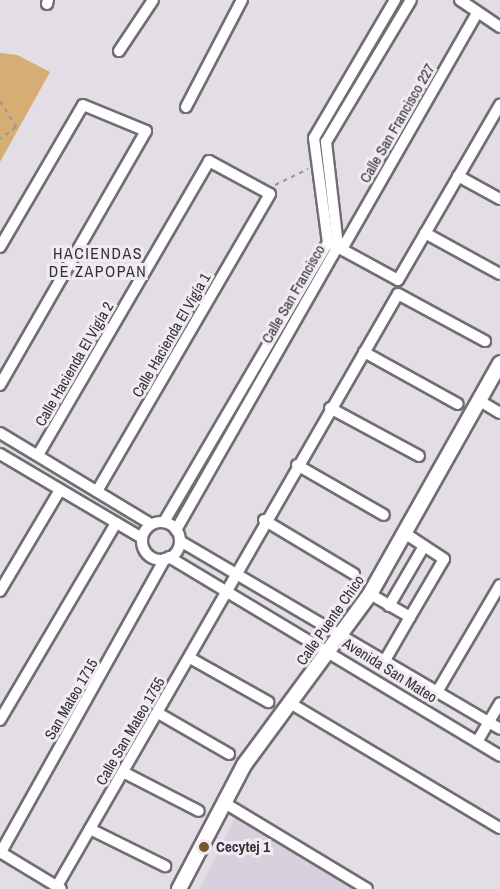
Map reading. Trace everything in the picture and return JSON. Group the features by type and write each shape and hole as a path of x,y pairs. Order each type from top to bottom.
{"main road":[{"name":"Calle Puente Chico","path":"179,889 223,802 290,703 341,637 370,594 406,534 500,363"}],"street":[{"path":"119,51 153,0"},
{"path":"186,107 242,0"},
{"path":"313,144 344,81 395,0"},
{"path":"313,144 326,142 411,0"},
{"path":"460,0 500,27"},
{"name":"Calle San Francisco 227","path":"336,246 478,12"},
{"path":"378,25 391,32"},
{"path":"344,81 358,88"},
{"path":"0,247 83,105 146,131 1,382"},
{"path":"336,246 398,280 458,176 496,121 500,105"},
{"name":"Calle San Francisco","path":"176,530 336,246 326,142"},
{"name":"Calle San Francisco","path":"164,522 336,246 316,166 313,144"},
{"name":"Calle Hacienda El Vigía 2","path":"38,455 209,161 270,194"},
{"path":"458,176 500,198"},
{"name":"Calle Hacienda El Vigía 1","path":"97,491 270,194"},
{"path":"425,233 500,274"},
{"name":"Calle San Mateo 1755","path":"59,888 90,829 229,591 264,520 398,294 485,341"},
{"path":"364,352 458,404"},
{"path":"480,402 500,413"},
{"path":"330,408 419,456"},
{"path":"0,433 151,524 164,522 176,530 180,541 167,558"},
{"path":"1,457 13,440"},
{"name":"Avenida San Mateo","path":"1,457 142,538 146,552 167,558 229,591 500,756"},
{"path":"297,465 384,515"},
{"path":"0,591 62,491 75,478"},
{"path":"264,520 354,574"},
{"path":"0,720 116,523"},
{"path":"142,538 151,524"},
{"path":"384,662 444,559 406,534"},
{"name":"Avenida San Mateo","path":"180,541 500,729"},
{"path":"389,606 424,546"},
{"name":"San Mateo 1715","path":"0,852 167,558"},
{"path":"242,599 252,584"},
{"path":"437,692 500,585"},
{"path":"370,594 410,617"},
{"path":"190,658 268,702"},
{"path":"290,703 500,828"},
{"path":"477,742 500,703"},
{"path":"158,712 229,753"},
{"path":"123,772 199,811"},
{"path":"223,802 366,889"},
{"path":"90,829 165,866"},
{"path":"0,852 59,888"}],"path":[{"path":"0,101 16,127 0,139"},
{"path":"270,194 276,184 316,166"}],"shaded area":[{"path":"0,53 17,55 50,72 0,162"},
{"path":"236,815 360,889 200,889"}],"place":[{"name":"Cecytej 1","path":"204,847"}],"district":[{"name":"HACIENDAS DE ZAPOPAN","path":"98,262"}]}
